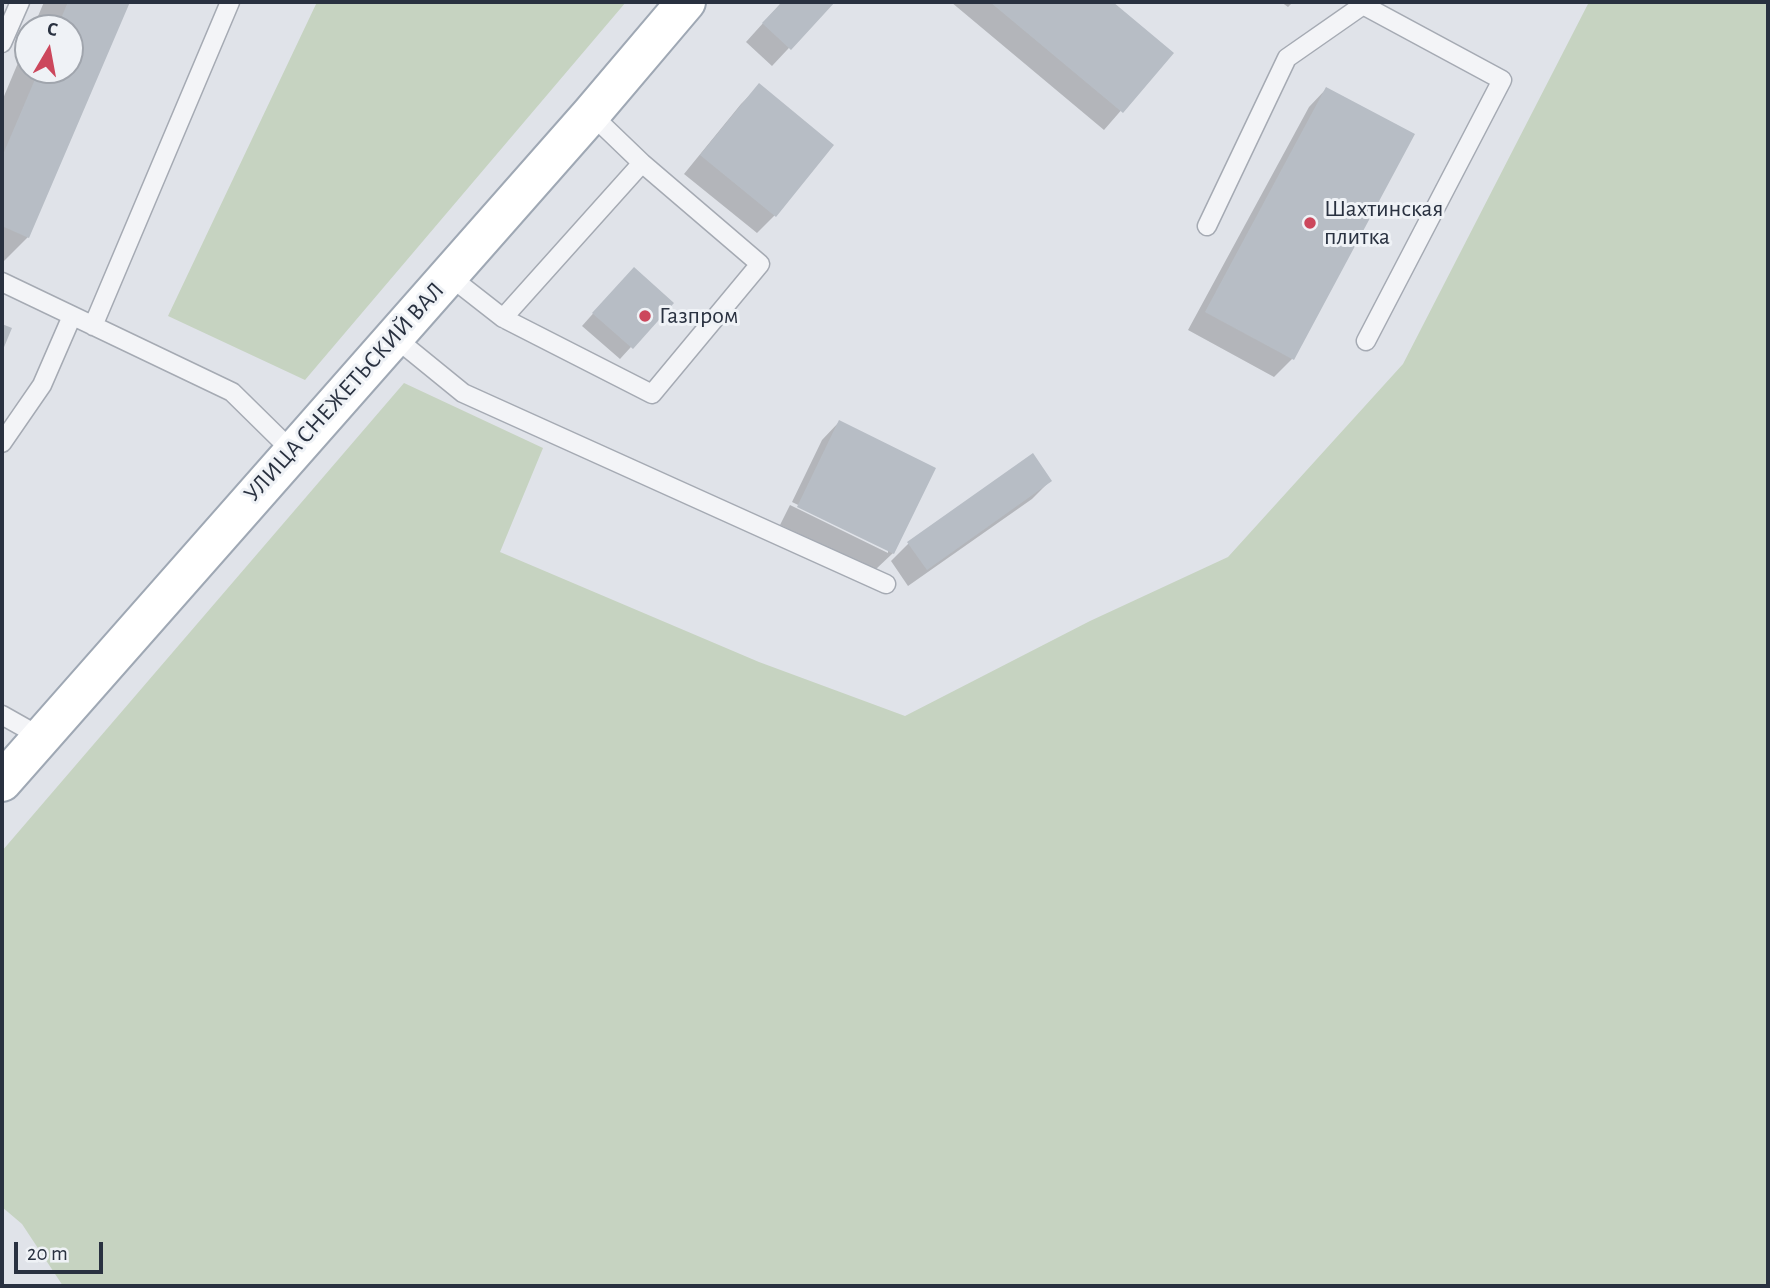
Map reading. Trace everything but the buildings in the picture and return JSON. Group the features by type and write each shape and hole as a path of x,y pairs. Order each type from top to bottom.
{"main road":[{"name":"УЛИЦА СНЕЖЕТЬСКИЙ ВАЛ","path":"2,782 591,114 686,2"}],"lane":[{"path":"2,43 20,2"},
{"path":"93,326 230,2"},
{"path":"1207,226 1287,58 1364,4 1502,80 1366,341"},
{"path":"448,275 503,318 652,394 760,264 642,163 591,114"},
{"path":"503,318 642,163"},
{"path":"2,282 232,393 292,451"},
{"path":"2,443 42,385 72,316"},
{"path":"393,336 463,393 886,584"},
{"path":"2,715 41,737"}],"green space":[{"path":"317,2 626,2 305,380 168,316"},
{"path":"1589,2 1768,2 1768,1286 63,1286 22,1224 2,1207 2,851 404,383 543,448 500,552 759,662 905,716 1090,621 1228,557 1403,364"}],"place":[{"name":"Шахтинская плитка","path":"1310,223"},
{"name":"Газпром","path":"645,316"}]}
